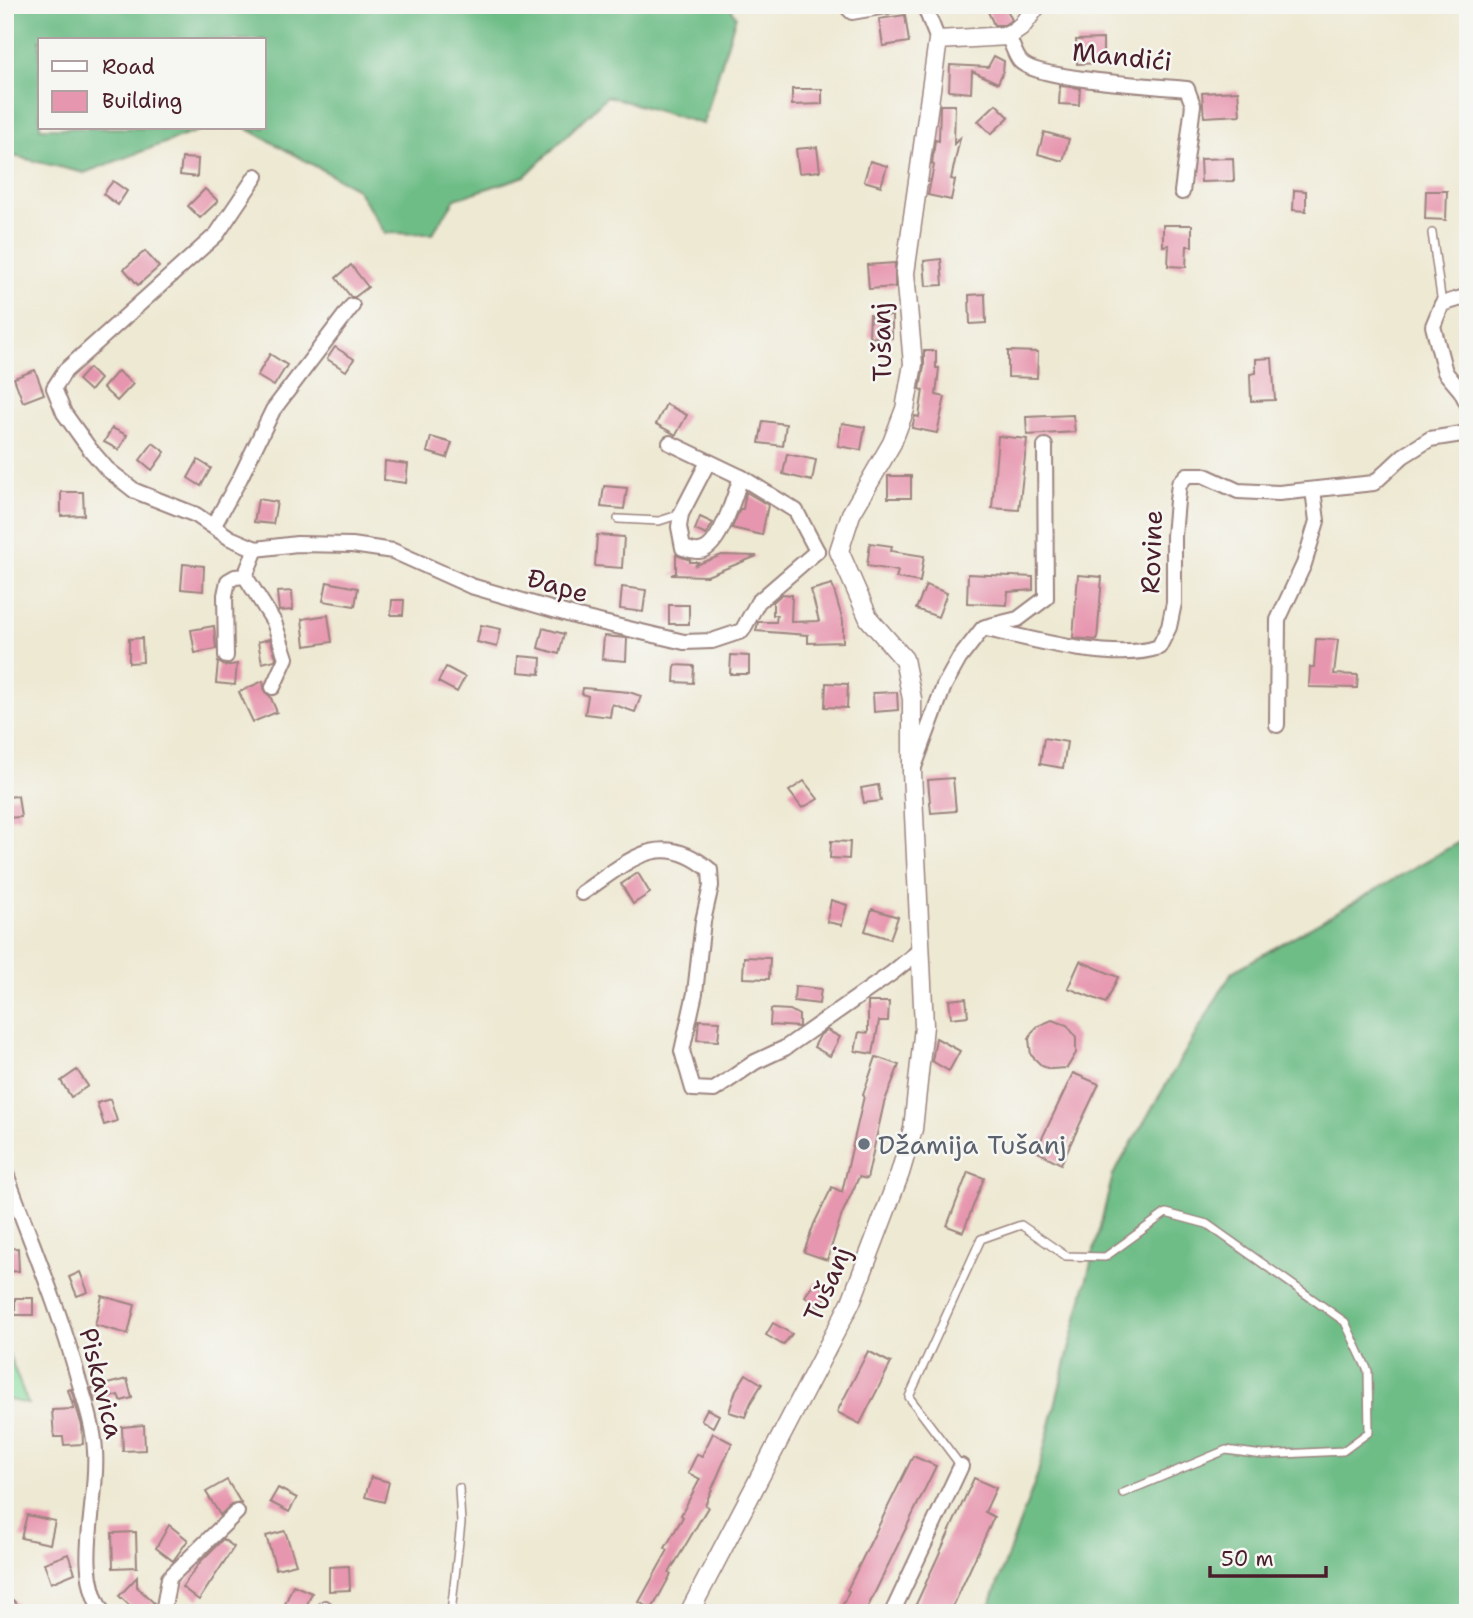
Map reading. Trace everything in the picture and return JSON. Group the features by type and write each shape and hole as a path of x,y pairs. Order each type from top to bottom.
{"street":[{"path":"845,5 852,12 892,5"},
{"name":"Tušanj","path":"689,1613 851,1302 900,1173 913,1129 924,1026 912,772 912,699 904,659 869,619 839,551 851,514 892,443 905,409 913,364 905,273 937,40 925,5"},
{"path":"937,40 1008,36 1021,27 1037,5"},
{"name":"Mandići","path":"1008,36 1020,62 1033,70 1055,75 1187,89 1193,105 1182,192"},
{"path":"244,576 256,549 230,538 196,515 135,491 107,469 64,413 54,388 65,371 217,234 256,176"},
{"path":"1468,296 1442,304 1433,326 1446,372 1464,390 1468,405"},
{"path":"214,525 273,410 352,306"},
{"name":"Rovine","path":"983,628 1048,644 1135,654 1159,647 1169,627 1174,603 1177,501 1179,484 1187,475 1203,475 1238,491 1279,493 1374,483 1403,456 1430,439 1468,433"},
{"path":"670,443 741,477 796,511 817,551 839,551"},
{"path":"983,628 1018,619 1046,598 1045,446"},
{"path":"708,462 681,514 679,527 683,548 700,552 711,546 718,536 741,477"},
{"path":"1277,726 1278,620 1304,564 1317,521 1313,490"},
{"name":"Đape","path":"256,549 311,544 352,545 393,551 471,586 578,617 684,642 712,641 742,631 758,602 817,551"},
{"path":"226,656 225,595 228,581 244,576"},
{"path":"244,576 274,622 286,658 272,687"},
{"name":"Tušanj","path":"912,772 944,686 959,659 983,628"},
{"path":"582,893 642,853 668,849 695,857 710,870 711,886 703,921 695,993 682,1051 693,1089 714,1090 755,1062 785,1048 892,974 919,951"},
{"name":"Piskavica","path":"5,1171 69,1345 84,1398 95,1450 88,1573 94,1600 103,1613"},
{"path":"892,1613 961,1466"},
{"path":"163,1613 169,1578 237,1512"}],"lane":[{"path":"1432,233 1442,304"},
{"path":"618,519 659,521 681,514"},
{"path":"961,1466 909,1397 981,1239 1021,1225 1066,1256 1105,1257 1166,1213 1206,1224 1345,1322 1368,1371 1369,1432 1343,1451 1263,1455 1226,1450 1123,1493"},
{"path":"451,1613 461,1523 459,1488"}],"green space":[{"path":"5,5 728,5 736,16 703,124 607,96 525,176 455,199 432,234 385,233 357,189 250,130 266,130 266,38 38,38 38,130 200,130 84,173 5,154"},
{"path":"1468,837 1468,1613 987,1613 1038,1473 1113,1175 1232,972"},
{"path":"5,1345 28,1404 5,1399"}],"building":[{"path":"985,5 1005,5 1012,20 1004,25 994,25"},
{"path":"905,15 909,42 883,46 879,19"},
{"path":"1103,39 1103,63 1077,64 1076,40"},
{"path":"994,56 1004,61 998,83 972,71 971,93 949,91 950,65 988,67"},
{"path":"1060,86 1080,88 1079,105 1059,104"},
{"path":"792,89 822,89 822,104 792,105"},
{"path":"1238,91 1240,115 1204,117 1202,93"},
{"path":"996,104 1009,117 991,134 978,121"},
{"path":"940,105 955,105 954,144 960,138 951,179 955,180 951,200 928,195 934,165 935,140 939,141"},
{"path":"1044,132 1069,139 1063,161 1038,154"},
{"path":"817,147 820,171 799,173 796,149"},
{"path":"182,158 198,159 197,177 180,175"},
{"path":"1233,158 1234,181 1201,182 1200,159"},
{"path":"870,161 887,166 881,186 864,181"},
{"path":"113,181 127,191 118,205 103,194"},
{"path":"205,189 218,201 200,218 188,206"},
{"path":"1294,190 1306,191 1306,211 1293,210"},
{"path":"1426,191 1447,191 1446,220 1425,219"},
{"path":"1163,225 1192,225 1192,246 1187,246 1186,267 1168,266 1169,245 1163,246"},
{"path":"145,251 159,267 138,285 124,269"},
{"path":"941,259 943,285 926,286 924,261"},
{"path":"895,263 895,287 869,289 867,265"},
{"path":"351,265 368,287 355,297 351,297 336,278"},
{"path":"985,294 986,323 970,324 969,295"},
{"path":"870,315 892,316 892,338 869,337"},
{"path":"335,347 354,359 346,371 327,359"},
{"path":"924,351 936,351 936,368 939,368 936,395 945,397 937,433 912,428 915,416 919,417"},
{"path":"1008,351 1038,352 1037,378 1008,377"},
{"path":"270,354 287,365 274,386 257,376"},
{"path":"1272,358 1275,400 1251,401 1250,374 1256,373 1256,359"},
{"path":"89,368 100,379 90,391 78,380"},
{"path":"35,370 44,394 23,402 14,378"},
{"path":"118,371 133,384 117,401 103,388"},
{"path":"666,404 687,415 676,435 656,424"},
{"path":"1073,415 1075,432 1027,435 1026,417"},
{"path":"763,421 786,424 783,446 759,443"},
{"path":"842,423 865,427 861,450 838,446"},
{"path":"112,428 127,435 119,450 104,442"},
{"path":"998,436 1027,439 1019,510 992,508"},
{"path":"431,437 452,443 447,458 427,452"},
{"path":"153,443 165,452 152,470 140,460"},
{"path":"787,454 816,460 812,481 783,474"},
{"path":"198,460 211,468 201,486 188,478"},
{"path":"385,461 408,464 406,483 384,480"},
{"path":"888,476 911,476 911,498 888,498"},
{"path":"604,486 627,488 624,509 601,507"},
{"path":"61,492 83,492 84,515 61,516"},
{"path":"746,492 768,505 762,535 732,528 740,509 743,509"},
{"path":"258,499 277,502 273,524 254,522"},
{"path":"700,517 713,523 706,535 695,530"},
{"path":"597,535 624,537 622,568 595,566"},
{"path":"870,543 892,546 891,551 924,556 920,582 896,578 898,571 867,566"},
{"path":"676,555 690,562 698,562 696,565 722,555 757,556 707,576 671,575 676,573"},
{"path":"183,564 204,566 203,591 181,589"},
{"path":"968,574 1033,577 1033,590 1008,592 1007,605 967,603"},
{"path":"1078,575 1102,577 1097,640 1073,638"},
{"path":"327,582 358,588 355,606 323,601"},
{"path":"832,584 843,621 843,642 808,643 808,635 756,631 758,622 776,622 773,602 782,594 792,595 791,622 819,621 811,590"},
{"path":"926,585 947,593 938,617 916,609"},
{"path":"622,587 646,590 643,612 620,609"},
{"path":"292,591 293,610 279,611 277,592"},
{"path":"392,600 404,600 403,615 391,615"},
{"path":"669,605 689,605 689,624 669,624"},
{"path":"328,615 332,642 305,646 302,619"},
{"path":"481,625 501,629 497,647 477,642"},
{"path":"214,626 216,649 195,653 191,630"},
{"path":"543,628 564,634 559,654 538,648"},
{"path":"604,636 627,638 626,661 602,659"},
{"path":"142,638 143,662 129,663 129,639"},
{"path":"270,639 275,660 262,663 258,642"},
{"path":"1316,639 1338,640 1334,674 1358,675 1357,688 1309,687"},
{"path":"731,655 749,656 749,674 730,674"},
{"path":"519,656 541,658 540,674 518,672"},
{"path":"218,662 225,666 237,664 235,685 216,683"},
{"path":"675,665 694,666 693,683 674,682"},
{"path":"446,667 465,677 457,692 438,682"},
{"path":"263,681 265,692 270,696 277,712 253,722 239,692"},
{"path":"826,683 848,684 847,708 825,707"},
{"path":"583,688 629,692 641,696 635,712 612,704 610,717 585,714 588,696 582,694"},
{"path":"897,692 898,710 874,712 873,693"},
{"path":"1044,738 1067,742 1063,768 1040,764"},
{"path":"953,778 956,811 931,813 928,780"},
{"path":"804,781 818,799 802,808 789,791"},
{"path":"878,785 881,801 864,803 861,788"},
{"path":"18,796 21,817 5,818 5,797"},
{"path":"831,841 850,842 849,859 830,858"},
{"path":"638,873 650,893 633,904 621,884"},
{"path":"831,900 847,905 842,925 827,922"},
{"path":"872,909 898,917 890,939 865,931"},
{"path":"744,957 770,958 769,979 743,978"},
{"path":"1080,961 1118,977 1106,1003 1068,988"},
{"path":"795,986 821,989 819,1004 794,1001"},
{"path":"966,998 968,1016 951,1018 949,1000"},
{"path":"868,1002 889,1002 888,1021 879,1021 873,1054 855,1051 859,1032 868,1033"},
{"path":"771,1009 790,1010 799,1015 799,1027 770,1025"},
{"path":"699,1020 720,1021 718,1041 697,1040"},
{"path":"1052,1020 1067,1025 1076,1037 1076,1053 1067,1068 1050,1069 1042,1066 1031,1055 1029,1039 1032,1032"},
{"path":"827,1030 840,1037 830,1056 814,1047 820,1035"},
{"path":"936,1038 960,1051 949,1071 932,1061"},
{"path":"876,1057 899,1065 884,1103 867,1179 859,1177 842,1214 827,1260 804,1252 832,1187 842,1192 863,1095"},
{"path":"77,1070 88,1086 71,1097 61,1081"},
{"path":"1073,1073 1099,1084 1061,1164 1036,1151"},
{"path":"110,1099 117,1121 104,1125 97,1103"},
{"path":"968,1172 984,1178 963,1232 947,1226"},
{"path":"18,1248 19,1271 5,1272 5,1249"},
{"path":"80,1272 88,1292 77,1296 69,1277"},
{"path":"815,1282 829,1292 819,1307 805,1296"},
{"path":"102,1296 135,1305 128,1334 95,1325"},
{"path":"15,1298 33,1298 33,1315 15,1315"},
{"path":"773,1323 792,1334 783,1345 766,1335"},
{"path":"868,1351 891,1363 860,1424 837,1412"},
{"path":"746,1374 762,1384 745,1417 729,1412 736,1390"},
{"path":"127,1379 132,1398 121,1401 118,1395 95,1402 91,1388"},
{"path":"71,1389 82,1426 83,1444 64,1445 63,1437 54,1437 52,1410 74,1409 68,1390"},
{"path":"707,1409 719,1415 713,1427 701,1420"},
{"path":"144,1425 145,1450 123,1451 122,1427"},
{"path":"713,1433 732,1443 705,1505 708,1507 669,1573 671,1574 652,1609 639,1602 668,1550 665,1548 700,1479 688,1473 697,1454 702,1456"},
{"path":"913,1456 936,1466 865,1613 839,1613 849,1591 847,1590"},
{"path":"371,1477 389,1482 384,1502 365,1497"},
{"path":"974,1478 996,1488 985,1512 994,1517 950,1613 912,1613"},
{"path":"227,1480 241,1503 231,1505 220,1515 206,1492"},
{"path":"278,1488 297,1498 289,1512 270,1502"},
{"path":"27,1515 55,1521 50,1544 21,1538"},
{"path":"169,1525 188,1540 173,1561 156,1548"},
{"path":"285,1531 296,1564 276,1569 266,1536"},
{"path":"136,1532 137,1567 113,1568 112,1533"},
{"path":"223,1539 234,1547 199,1600 182,1587 201,1561"},
{"path":"68,1554 75,1573 51,1583 44,1563"},
{"path":"349,1566 350,1590 329,1591 329,1567"},
{"path":"137,1577 137,1587 154,1603 145,1613 138,1613 119,1596"},
{"path":"293,1585 312,1593 304,1612 285,1604"},
{"path":"5,1593 27,1613 5,1613"}],"place":[{"name":"Džamija Tušanj","path":"864,1144"}]}
